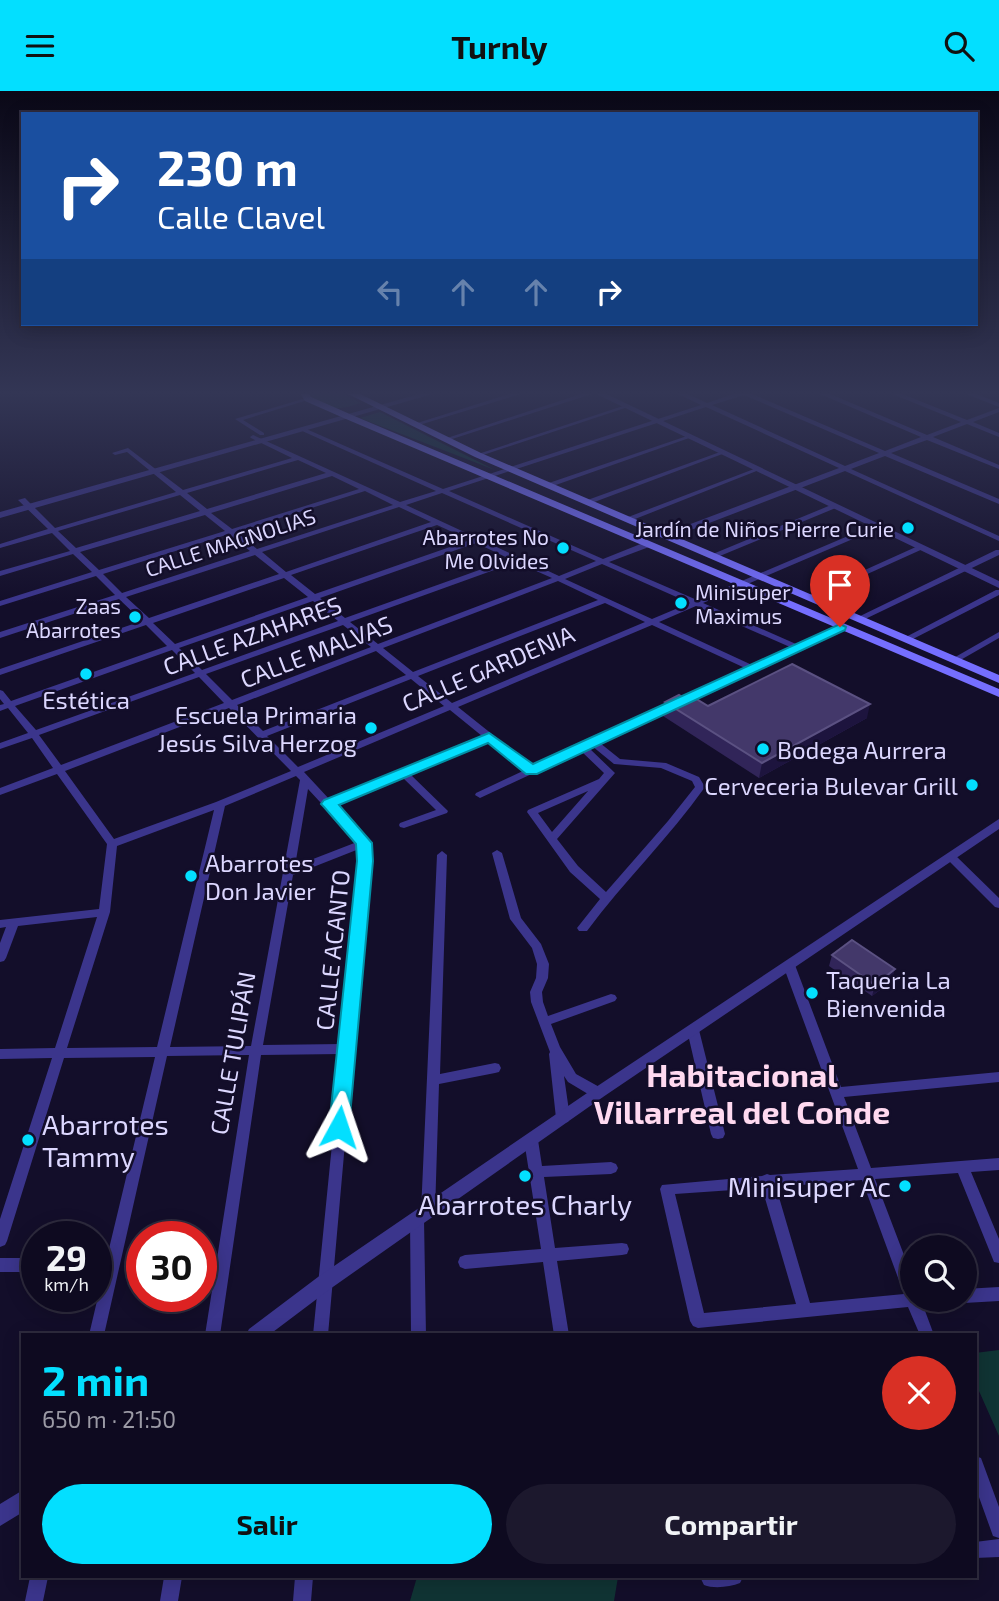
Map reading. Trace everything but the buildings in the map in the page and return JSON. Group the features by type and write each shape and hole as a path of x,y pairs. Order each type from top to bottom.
{"main road":[{"path":"454,461 999,693"},
{"path":"493,461 999,680"}],"street":[{"path":"143,461 532,771"},
{"path":"0,515 25,504 174,461"},
{"path":"0,546 287,461"},
{"path":"305,461 752,668"},
{"path":"376,461 796,647"},
{"name":"CALLE MAGNOLIAS","path":"0,635 534,461"},
{"path":"547,485 617,461"},
{"path":"586,502 699,461"},
{"path":"739,461 999,585"},
{"path":"828,461 999,539"},
{"path":"667,536 864,461"},
{"path":"906,461 999,502"},
{"path":"627,519 756,470"},
{"path":"0,574 331,474"},
{"path":"0,604 365,489"},
{"path":"0,506 25,504"},
{"name":"CALLE ACANTO","path":"25,504 201,674 364,843 365,861 321,1333"},
{"path":"712,556 834,507"},
{"path":"0,672 439,522"},
{"name":"CALLE GARDENIA","path":"113,844 301,775 451,706 877,527"},
{"path":"5,706 477,540"},
{"name":"CALLE MALVAS","path":"0,792 646,545"},
{"path":"809,597 920,548"},
{"path":"858,619 999,552"},
{"name":"CALLE AZAHARES","path":"0,746 517,559"},
{"path":"906,639 999,592"},
{"path":"261,735 605,600"},
{"path":"480,795 840,627"},
{"path":"954,660 999,635"},
{"path":"0,693 5,706 34,733 57,769 113,844 104,912 0,1241"},
{"path":"329,804 489,737"},
{"path":"583,928 605,897 676,823 700,787 695,779 663,765 617,762 593,742"},
{"path":"551,839 610,773 609,769 582,747"},
{"path":"403,773 443,811 404,825"},
{"name":"CALLE TULIPÁN","path":"213,1333 256,1050 290,872 301,775"},
{"path":"605,780 532,812 574,869 605,897"},
{"path":"112,1264 220,804"},
{"path":"258,1333 324,1283 598,1093 997,827"},
{"path":"290,872 364,843"},
{"path":"497,853 516,919 537,947 543,964 542,978 536,992 537,1002 554,1048 572,1077 598,1093"},
{"path":"419,1333 422,1216 435,1080 442,855"},
{"path":"951,857 999,904"},
{"path":"0,924 104,912"},
{"path":"0,958 14,922"},
{"path":"789,965 900,1265"},
{"path":"544,1022 611,998"},
{"path":"693,1030 718,1134"},
{"path":"554,1048 563,1118"},
{"path":"0,1054 347,1049"},
{"path":"435,1080 495,1068"},
{"path":"838,1092 999,1077"},
{"path":"531,1140 562,1333"},
{"path":"900,1300 698,1321 667,1189 999,1164"},
{"path":"962,1166 999,1257"},
{"path":"537,1172 611,1168"},
{"path":"767,1180 805,1310"},
{"path":"465,1262 622,1249"},
{"path":"0,1265 21,1265"},
{"path":"977,1295 999,1294"},
{"path":"96,1333 101,1312"},
{"path":"917,1312 926,1333"},
{"path":"977,1470 999,1530"},
{"path":"0,1516 21,1501"},
{"path":"977,1551 999,1548"},
{"path":"34,1601 39,1578"},
{"path":"169,1601 173,1578"},
{"path":"302,1601 304,1578"},
{"path":"710,1579 722,1578"}],"green space":[{"path":"999,1350 999,1436 977,1386 977,1353"},
{"path":"417,1578 618,1578 614,1601 410,1601"}],"place":[{"name":"Jardín de Niños Pierre Curie","path":"908,528"},
{"name":"Abarrotes No Me Olvides","path":"563,548"},
{"name":"Minisuper Maximus","path":"681,603"},
{"name":"Zaas Abarrotes","path":"135,617"},
{"name":"Estética","path":"86,674"},
{"name":"Escuela Primaria Jesús Silva Herzog","path":"371,728"},
{"name":"Bodega Aurrera","path":"763,749"},
{"name":"Cerveceria Bulevar Grill","path":"972,785"},
{"name":"Abarrotes Don Javier","path":"191,876"},
{"name":"Taqueria La Bienvenida","path":"812,993"},
{"name":"Abarrotes Tammy","path":"28,1140"},
{"name":"Abarrotes Charly","path":"525,1176"},
{"name":"Minisuper Ac","path":"905,1186"}],"district":[{"name":"Habitacional Villarreal del Conde","path":"742,1092"}],"route":[{"path":"339,1127 365,861 364,843 329,804 489,737 532,771 840,627"}]}
